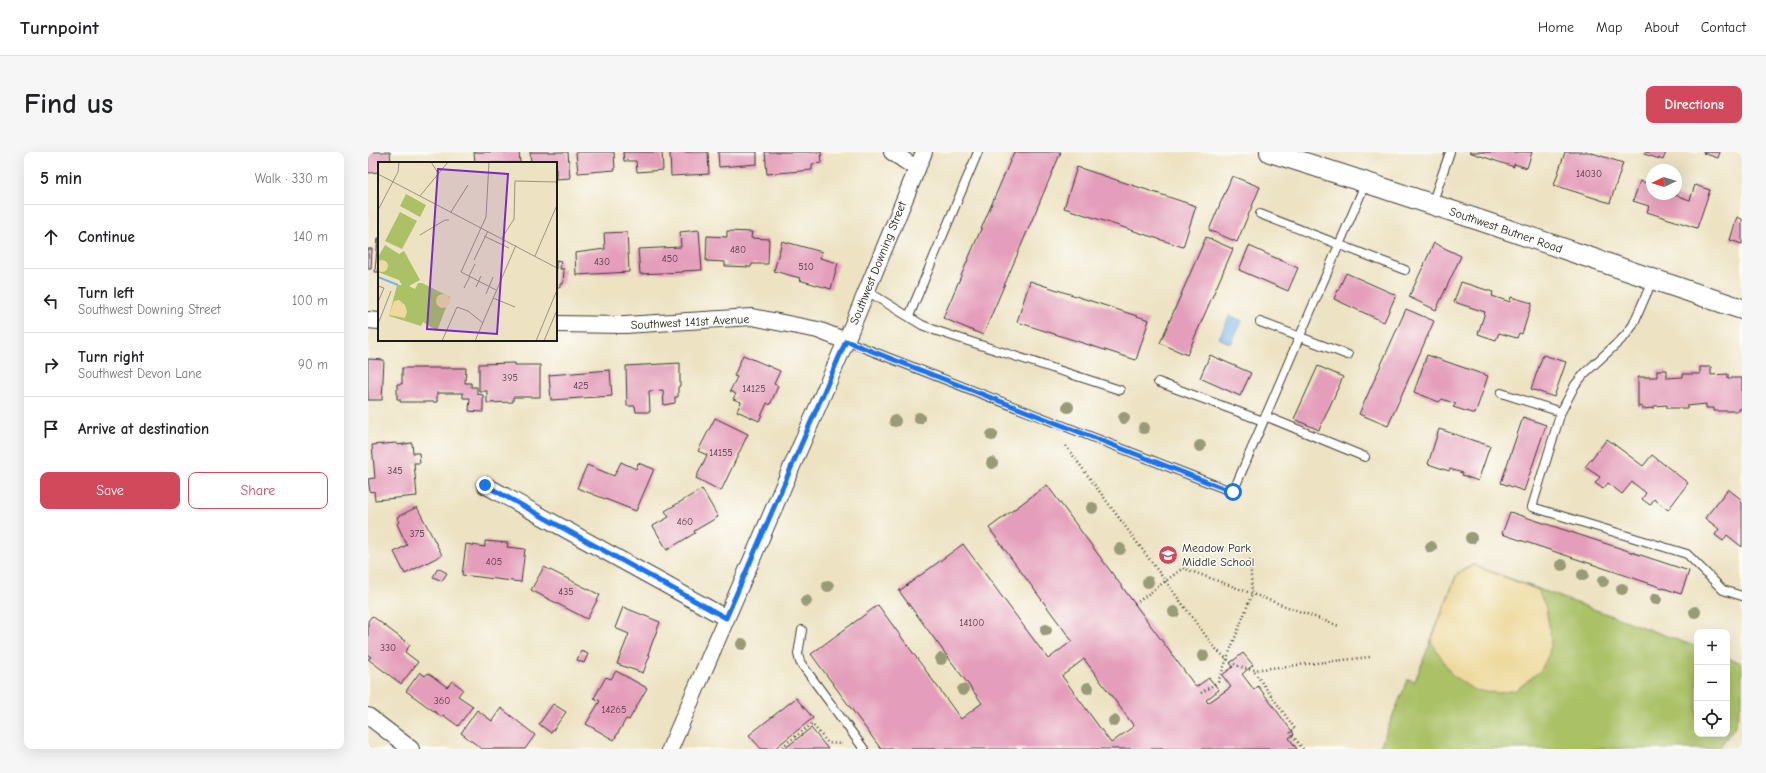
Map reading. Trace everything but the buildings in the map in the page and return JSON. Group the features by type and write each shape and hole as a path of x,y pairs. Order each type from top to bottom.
{"street":[{"path":"892,152 917,169"},
{"name":"Southwest Downing Street","path":"670,749 846,341 924,152"},
{"name":"Southwest Butner Road","path":"1270,152 1366,182 1742,309"},
{"name":"Southwest 141st Avenue","path":"557,324 625,325 752,317 818,330 846,341"},
{"path":"485,485 726,618"},
{"path":"368,716 406,748"}],"lane":[{"path":"909,316 978,152"},
{"path":"1432,204 1450,152"},
{"path":"846,341 1233,492 1366,182"},
{"path":"1260,214 1405,270"},
{"path":"1653,279 1633,325 1624,336 1585,373 1576,385 1561,412 1532,508 1687,554 1723,590 1742,596"},
{"path":"866,291 922,325 937,331 1120,390"},
{"path":"1260,322 1348,355"},
{"path":"1158,382 1264,419 1365,457"},
{"path":"1501,393 1561,412"},
{"path":"802,630 798,654 800,662 862,747"}],"path":[{"path":"1066,446 1214,648 1239,668 1253,670 1370,657"},
{"path":"1201,693 1218,682 1252,594 1250,557"},
{"path":"1135,604 1183,568 1339,626"},
{"path":"1253,670 1295,729 1290,732 1303,749"},
{"path":"779,749 812,724 828,742 862,747"}],"green space":[{"path":"1473,565 1694,646 1694,737 1727,737 1718,749 1379,749 1408,679 1415,681 1457,574"},
{"path":"1730,659 1742,663 1742,701 1734,728 1730,733"}],"sand":[{"path":"1473,565 1538,590 1546,609 1551,638 1549,654 1541,670 1516,690 1498,693 1474,690 1452,675 1431,641 1457,574"}],"water":[{"path":"1230,315 1242,321 1231,344 1219,338"}],"place":[{"name":"Meadow Park Middle School","path":"1168,555"}],"route":[{"path":"485,485 726,618 846,341 1233,492"}]}
